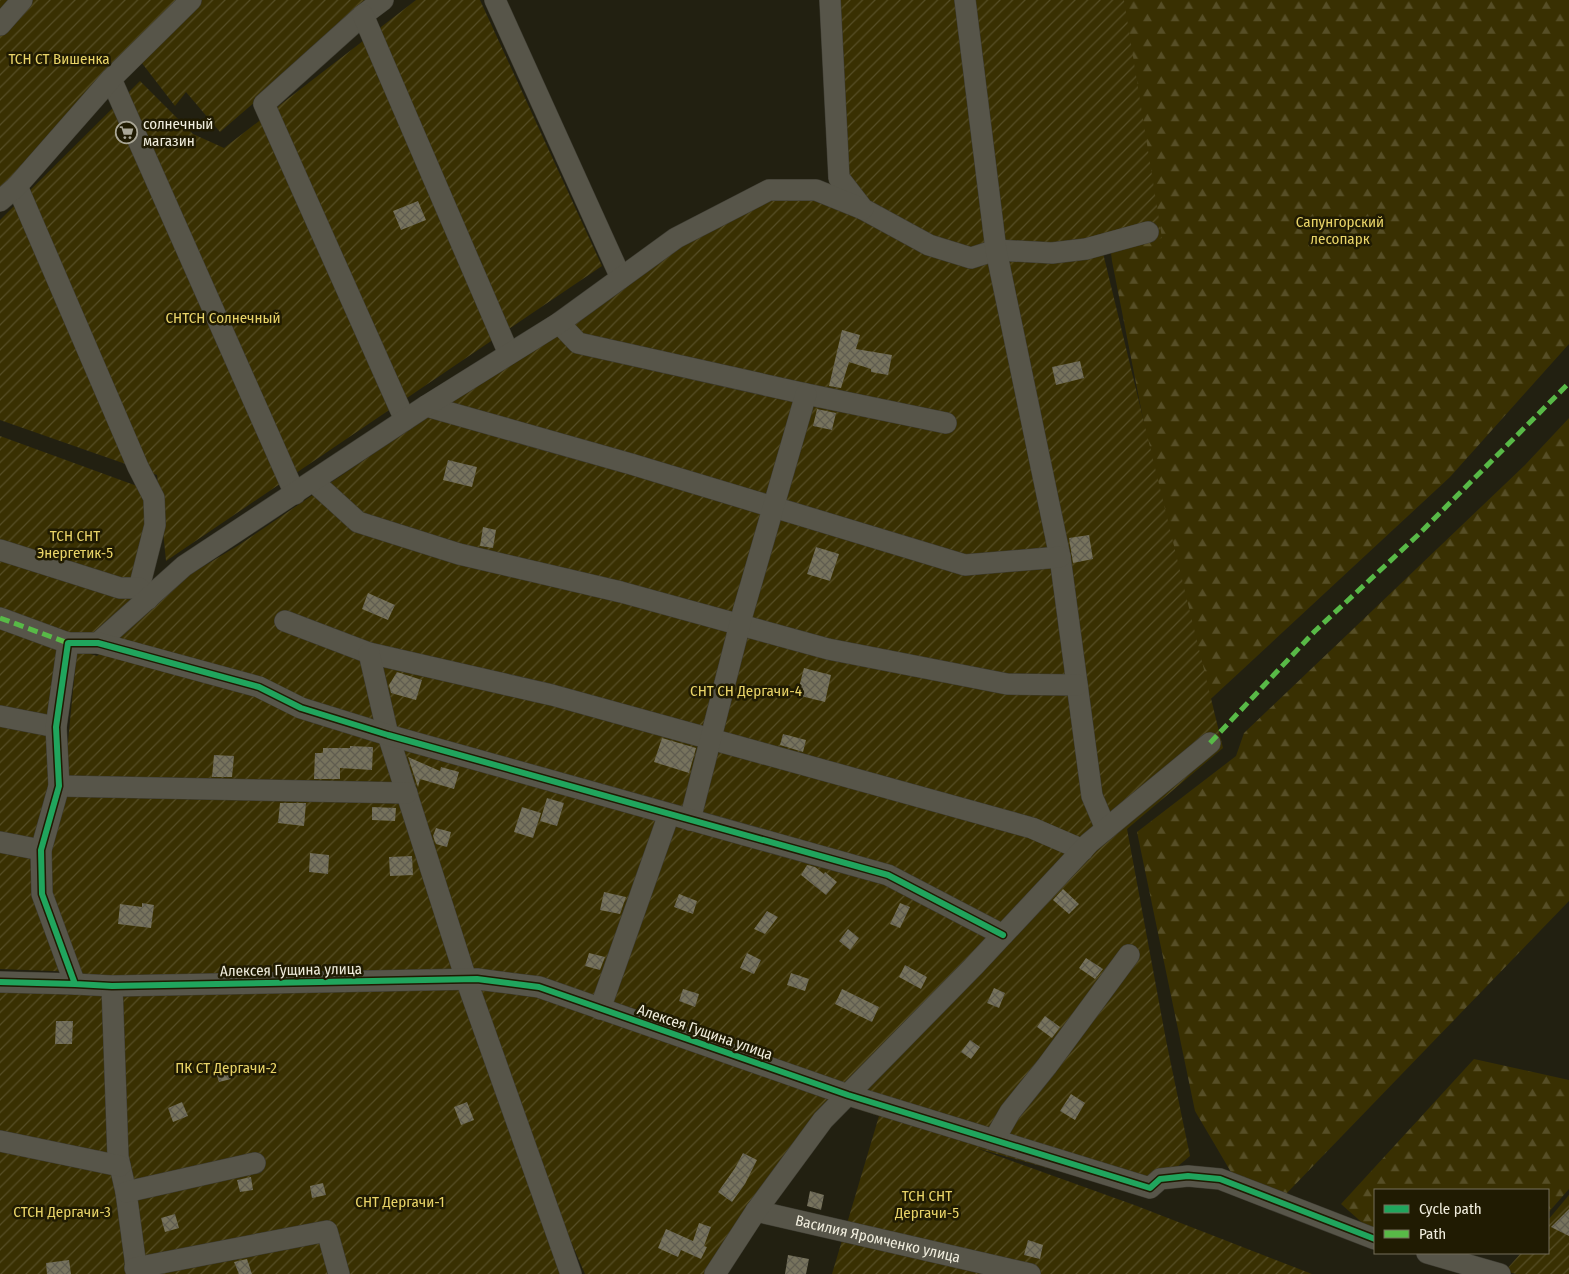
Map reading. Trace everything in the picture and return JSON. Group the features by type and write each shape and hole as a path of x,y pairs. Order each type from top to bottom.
{"street":[{"path":"0,24 22,0"},
{"path":"0,201 17,186 111,79 191,0"},
{"path":"383,0 363,15 264,104 405,420"},
{"path":"495,0 621,278"},
{"path":"830,0 840,178 862,209"},
{"path":"965,0 996,250 1060,557 1092,796 1106,829"},
{"path":"363,15 510,354"},
{"path":"111,79 295,494"},
{"path":"17,186 138,467 154,498 156,524 144,594"},
{"path":"98,644 144,594 184,566 314,482 426,406 559,324 676,238 769,190 816,190 862,209 929,245 970,258 996,250 1052,253 1086,249 1148,232"},
{"path":"559,324 578,342 806,394 946,423"},
{"path":"690,820 709,739 740,623 806,394"},
{"path":"426,406 631,464 965,565 1060,557"},
{"path":"314,482 358,522 459,554 621,592 828,648 1007,684 1077,685"},
{"path":"0,550 144,594"},
{"path":"0,618 68,643 98,644 259,687 301,708 388,735 888,875 1003,935"},
{"path":"284,621 369,653 552,695 1032,828 1083,850"},
{"path":"68,643 56,727 59,786 41,850 42,894 75,984"},
{"path":"369,653 388,735 466,979 571,1274"},
{"path":"0,716 56,727"},
{"path":"715,1274 756,1211 823,1120 1083,850 1210,743"},
{"path":"59,786 407,793"},
{"path":"600,1009 669,814"},
{"path":"0,842 41,850"},
{"path":"994,1140 1010,1112 1047,1066 1129,955"},
{"name":"Алексея Гущина улица","path":"0,982 112,986 478,978 539,987 848,1095 1150,1188 1160,1179 1188,1176 1220,1179 1374,1239"},
{"path":"112,986 118,1157 126,1192 136,1271 327,1232 339,1274"},
{"path":"0,1141 120,1166"},
{"path":"126,1192 255,1163"},
{"name":"Василия Яромченко улица","path":"756,1211 1030,1274"},
{"path":"1430,1254 1500,1274"}],"green space":[{"name":"ТСН СТ Вишенка","path":"0,0 373,0 220,132 186,92 175,106 138,58 0,207"},
{"name":"СНТ СН Дергачи-4","path":"416,0 480,0 602,266 166,561 160,501 146,584 153,603 74,648 63,736 65,772 77,650 97,656 189,575 239,545 682,244 769,199 831,183 824,0 1124,0 1162,238 1103,253 1223,748 1127,829 1166,1040 1190,1156 1144,1195 976,1148 1137,1206 1312,1274 832,1274 879,1116 829,1100 707,1274 585,1274 458,982 565,1274 142,1274 124,1155 117,975 83,975 48,895 77,972 0,969 0,436 159,494 157,475 0,420 0,220 140,81 193,134 224,148"},
{"name":"Сапунгорский лесопарк","path":"1079,0 1569,0 1569,344 1450,477 1200,709 1112,261"},
{"path":"1569,418 1569,901 1286,1194 1238,1184 1195,1111 1137,832 1236,756 1244,733 1525,465"},
{"name":"СТСН Дергачи-3","path":"0,973 109,978 136,1274 0,1274"},
{"path":"1474,1059 1569,1080 1569,1189 1549,1212 1549,1189 1374,1189 1374,1233 1341,1204"},
{"path":"1569,1195 1569,1274 1516,1274 1505,1271 1520,1254 1549,1254 1549,1219"}],"building":[{"path":"418,201 426,220 401,230 393,211"},
{"path":"842,330 860,335 856,349 892,355 888,375 871,372 871,369 849,362 841,388 829,386"},
{"path":"1080,361 1084,378 1056,385 1052,367"},
{"path":"817,409 836,413 832,430 813,426"},
{"path":"448,460 477,467 472,487 443,480"},
{"path":"483,527 496,530 493,548 480,546"},
{"path":"1089,535 1093,559 1073,563 1069,538"},
{"path":"816,547 839,554 830,581 807,574"},
{"path":"368,593 395,605 388,620 362,609"},
{"path":"804,668 831,675 825,702 797,695"},
{"path":"397,672 422,680 416,700 391,693 389,685"},
{"path":"783,734 806,740 803,752 780,745"},
{"path":"662,738 696,748 689,773 654,762"},
{"path":"350,746 373,747 372,770 340,768 340,779 314,779 315,753 323,753 323,748 350,748"},
{"path":"214,755 234,756 232,777 212,777"},
{"path":"408,757 440,771 441,767 459,772 454,789 420,779 418,787"},
{"path":"547,798 564,803 557,826 540,821"},
{"path":"280,803 306,803 304,826 278,823"},
{"path":"372,807 396,808 395,821 372,820"},
{"path":"522,807 541,813 533,838 514,832"},
{"path":"436,828 451,832 447,847 436,844 433,836"},
{"path":"310,853 329,855 328,874 309,872"},
{"path":"412,856 413,875 390,876 389,857"},
{"path":"807,865 815,867 824,874 825,872 837,882 826,895 801,875"},
{"path":"1063,889 1079,904 1069,914 1053,900"},
{"path":"604,892 626,897 620,914 600,910"},
{"path":"679,894 697,901 693,914 674,907"},
{"path":"142,903 154,905 151,928 118,924 120,904 142,907"},
{"path":"900,903 910,907 900,928 890,924"},
{"path":"767,911 778,917 765,934 754,929"},
{"path":"848,929 859,938 850,950 839,941"},
{"path":"589,953 605,957 600,970 585,966"},
{"path":"747,953 761,960 754,974 740,968"},
{"path":"1086,958 1103,969 1095,979 1079,968"},
{"path":"905,965 927,977 921,989 899,977"},
{"path":"791,973 809,979 805,991 787,985"},
{"path":"994,988 1005,993 999,1008 987,1003"},
{"path":"683,989 699,994 695,1007 679,1001"},
{"path":"842,989 879,1007 872,1022 835,1004"},
{"path":"1045,1016 1060,1027 1052,1038 1037,1027"},
{"path":"56,1021 73,1021 72,1044 55,1044"},
{"path":"970,1040 980,1047 971,1059 961,1052"},
{"path":"226,1062 231,1079 219,1082 214,1066"},
{"path":"1071,1094 1085,1103 1075,1120 1060,1111"},
{"path":"182,1102 188,1116 173,1122 168,1108"},
{"path":"467,1102 474,1120 461,1125 454,1107"},
{"path":"743,1153 757,1160 745,1184 732,1202 718,1192"},
{"path":"251,1177 253,1190 240,1192 237,1180"},
{"path":"323,1183 326,1195 312,1198 310,1186"},
{"path":"810,1191 824,1195 821,1210 807,1206"},
{"path":"1569,1209 1569,1236 1551,1227"},
{"path":"175,1214 179,1228 165,1232 161,1218"},
{"path":"699,1223 711,1227 704,1246 707,1247 701,1259 681,1250 678,1257 658,1248 666,1229 693,1241"},
{"path":"1028,1240 1043,1245 1040,1259 1024,1255"},
{"path":"788,1255 809,1259 806,1274 785,1274"},
{"path":"247,1259 252,1274 239,1274 234,1262"},
{"path":"69,1260 71,1274 47,1274 46,1263"}],"marked path":[{"path":"1210,743 1315,631 1418,535 1569,383"},
{"path":"0,618 68,643"}],"cycle path":[{"path":"75,984 42,894 41,850 59,786 56,727 68,643 98,643 259,687 301,708 388,735 888,875 1003,935"},
{"path":"0,982 112,986 477,979 539,987 848,1095 1150,1188 1160,1179 1188,1176 1220,1179 1374,1239"}],"place":[{"name":"солнечный магазин","path":"127,133"}],"park label":[{"name":"СНТСН Солнечный","path":"223,318"},
{"name":"ТСН СНТ Энергетик-5","path":"75,544"},
{"name":"ПК СТ Дергачи-2","path":"226,1068"},
{"name":"СНТ Дергачи-1","path":"400,1202"},
{"name":"ТСН СНТ Дергачи-5","path":"927,1204"}]}
